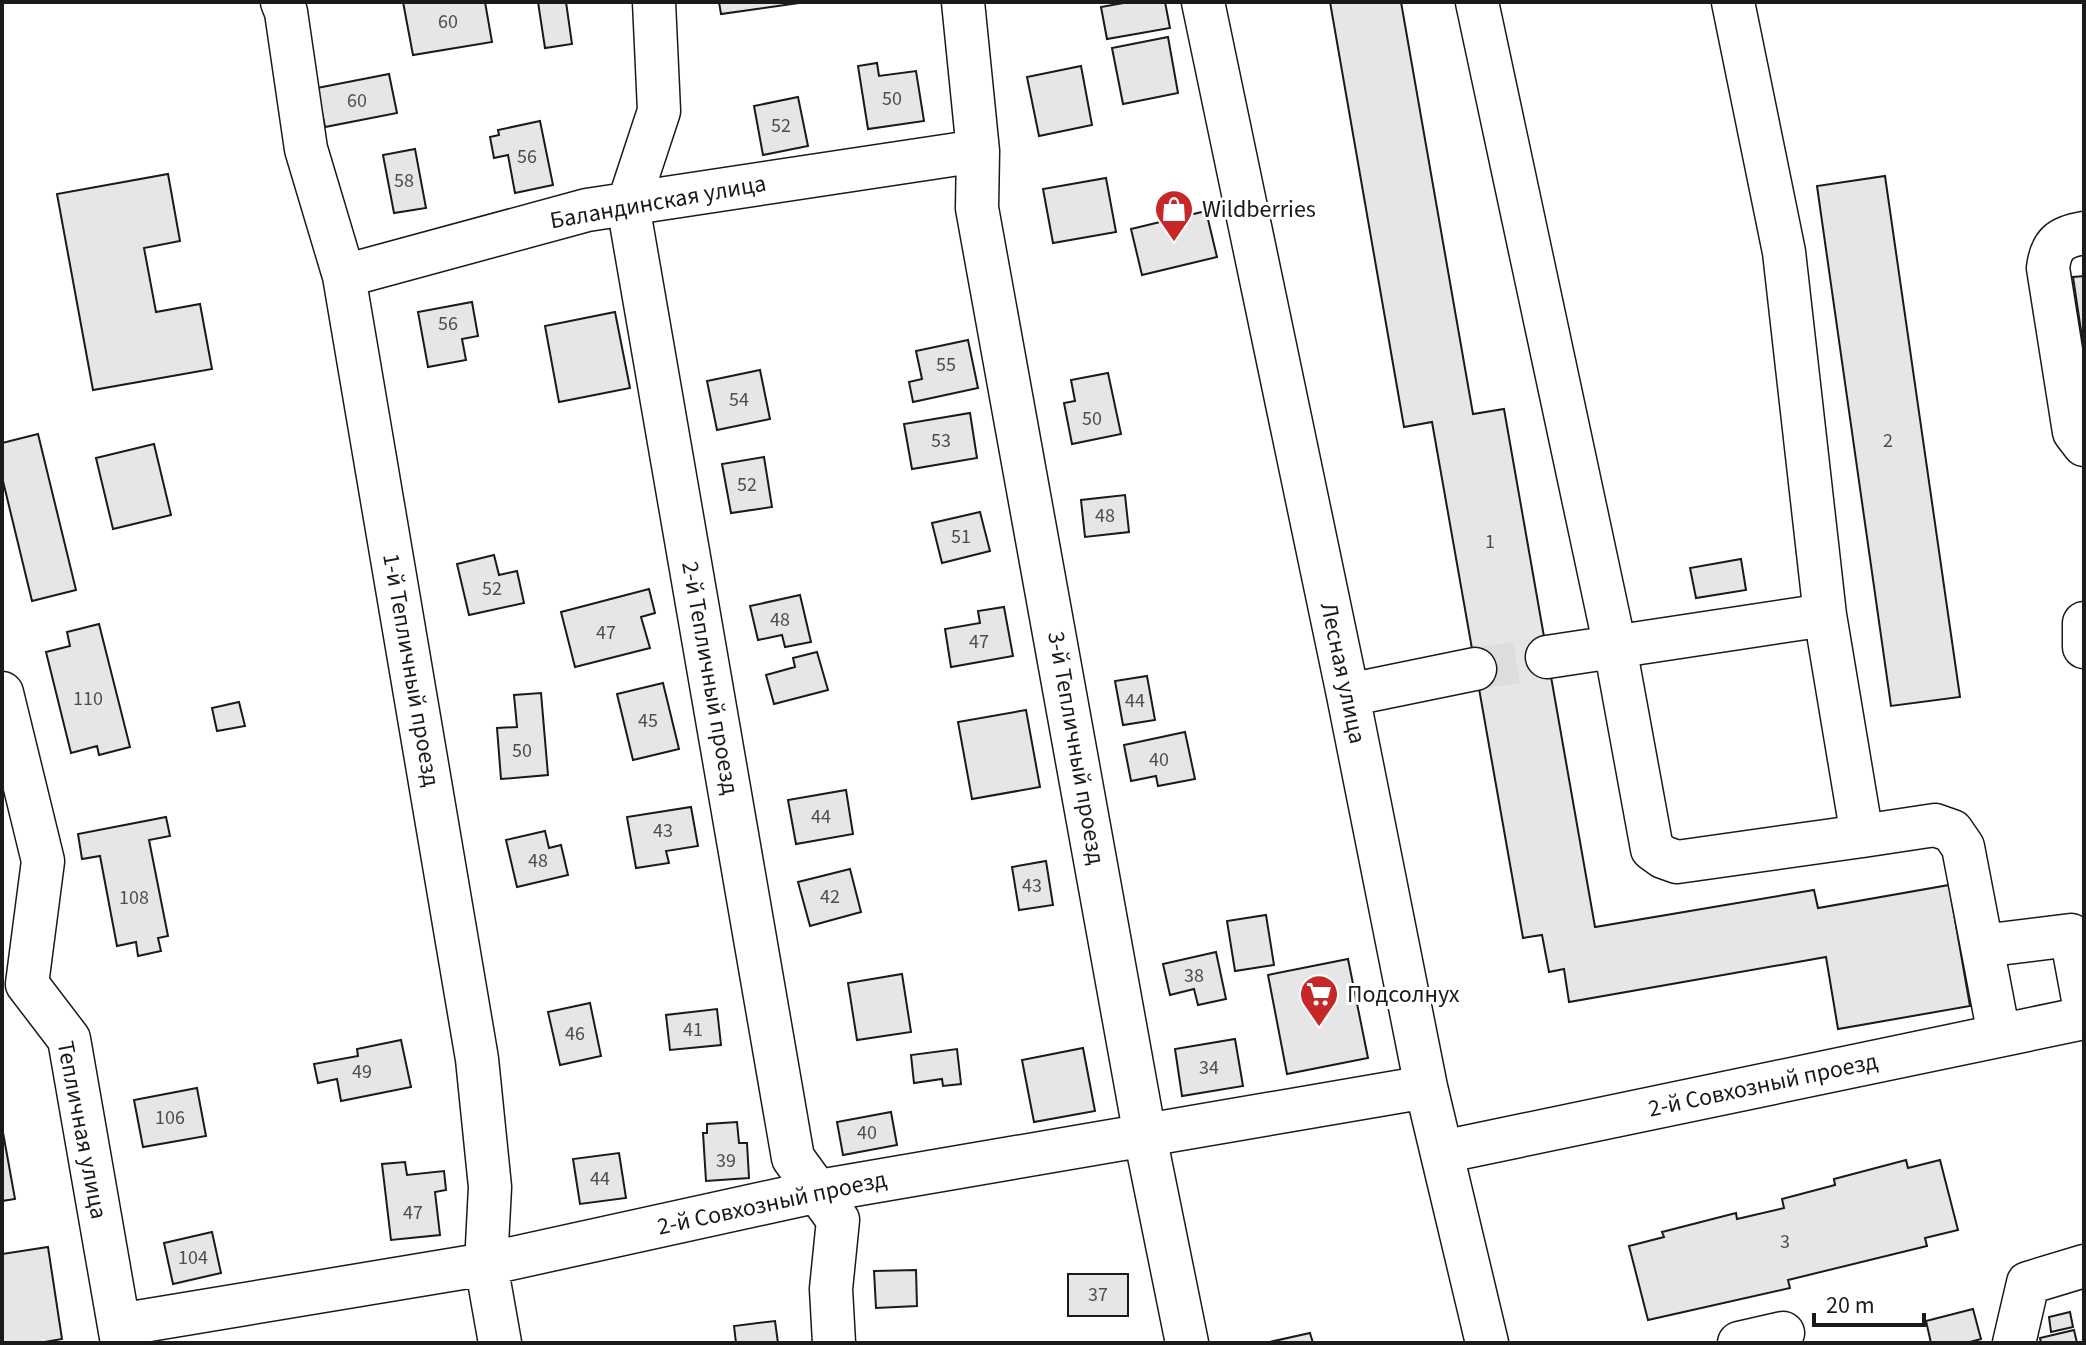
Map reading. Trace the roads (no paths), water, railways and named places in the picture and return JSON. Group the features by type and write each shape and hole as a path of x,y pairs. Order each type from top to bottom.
{"street":[{"name":"1-й Тепличный проезд","path":"282,2 306,149 344,276 477,1059 490,1187 486,1264 500,1343"},
{"name":"2-й Тепличный проезд","path":"654,2 659,111 628,205 793,1158 838,1220 831,1289 834,1343"},
{"name":"3-й Тепличный проезд","path":"963,2 978,151 977,208 1145,1136 1187,1343"},
{"name":"Лесная улица","path":"1203,2 1348,695 1426,1087 1487,1343"},
{"path":"1477,2 1615,647 1652,849 1677,862 1935,825 1952,831 1963,847 1999,1035"},
{"path":"1733,2 1784,252 1825,615 1862,836"},
{"name":"Баландинская улица","path":"344,276 587,210 978,151"},
{"path":"2084,233 2058,241 2050,251 2048,268 2074,432 2084,445"},
{"path":"1547,657 1825,615"},
{"path":"2084,623 2084,647"},
{"path":"1348,695 1475,669"},
{"name":"Тепличная улица","path":"2,693 43,861 14,992 69,1039 120,1334"},
{"path":"1982,946 2071,935 2084,1005"},
{"name":"2-й Совхозный проезд","path":"1442,1152 2084,1018"},
{"name":"2-й Совхозный проезд","path":"120,1334 486,1264 819,1191 1426,1087"},
{"path":"2014,1343 2028,1283 2084,1266"},
{"path":"1739,1343 1783,1333"}],"tunnel":[{"path":"1475,669 1547,657"}],"place":[{"name":"Wildberries","path":"1174,243"},
{"name":"Подсолнух","path":"1319,1028"}]}
